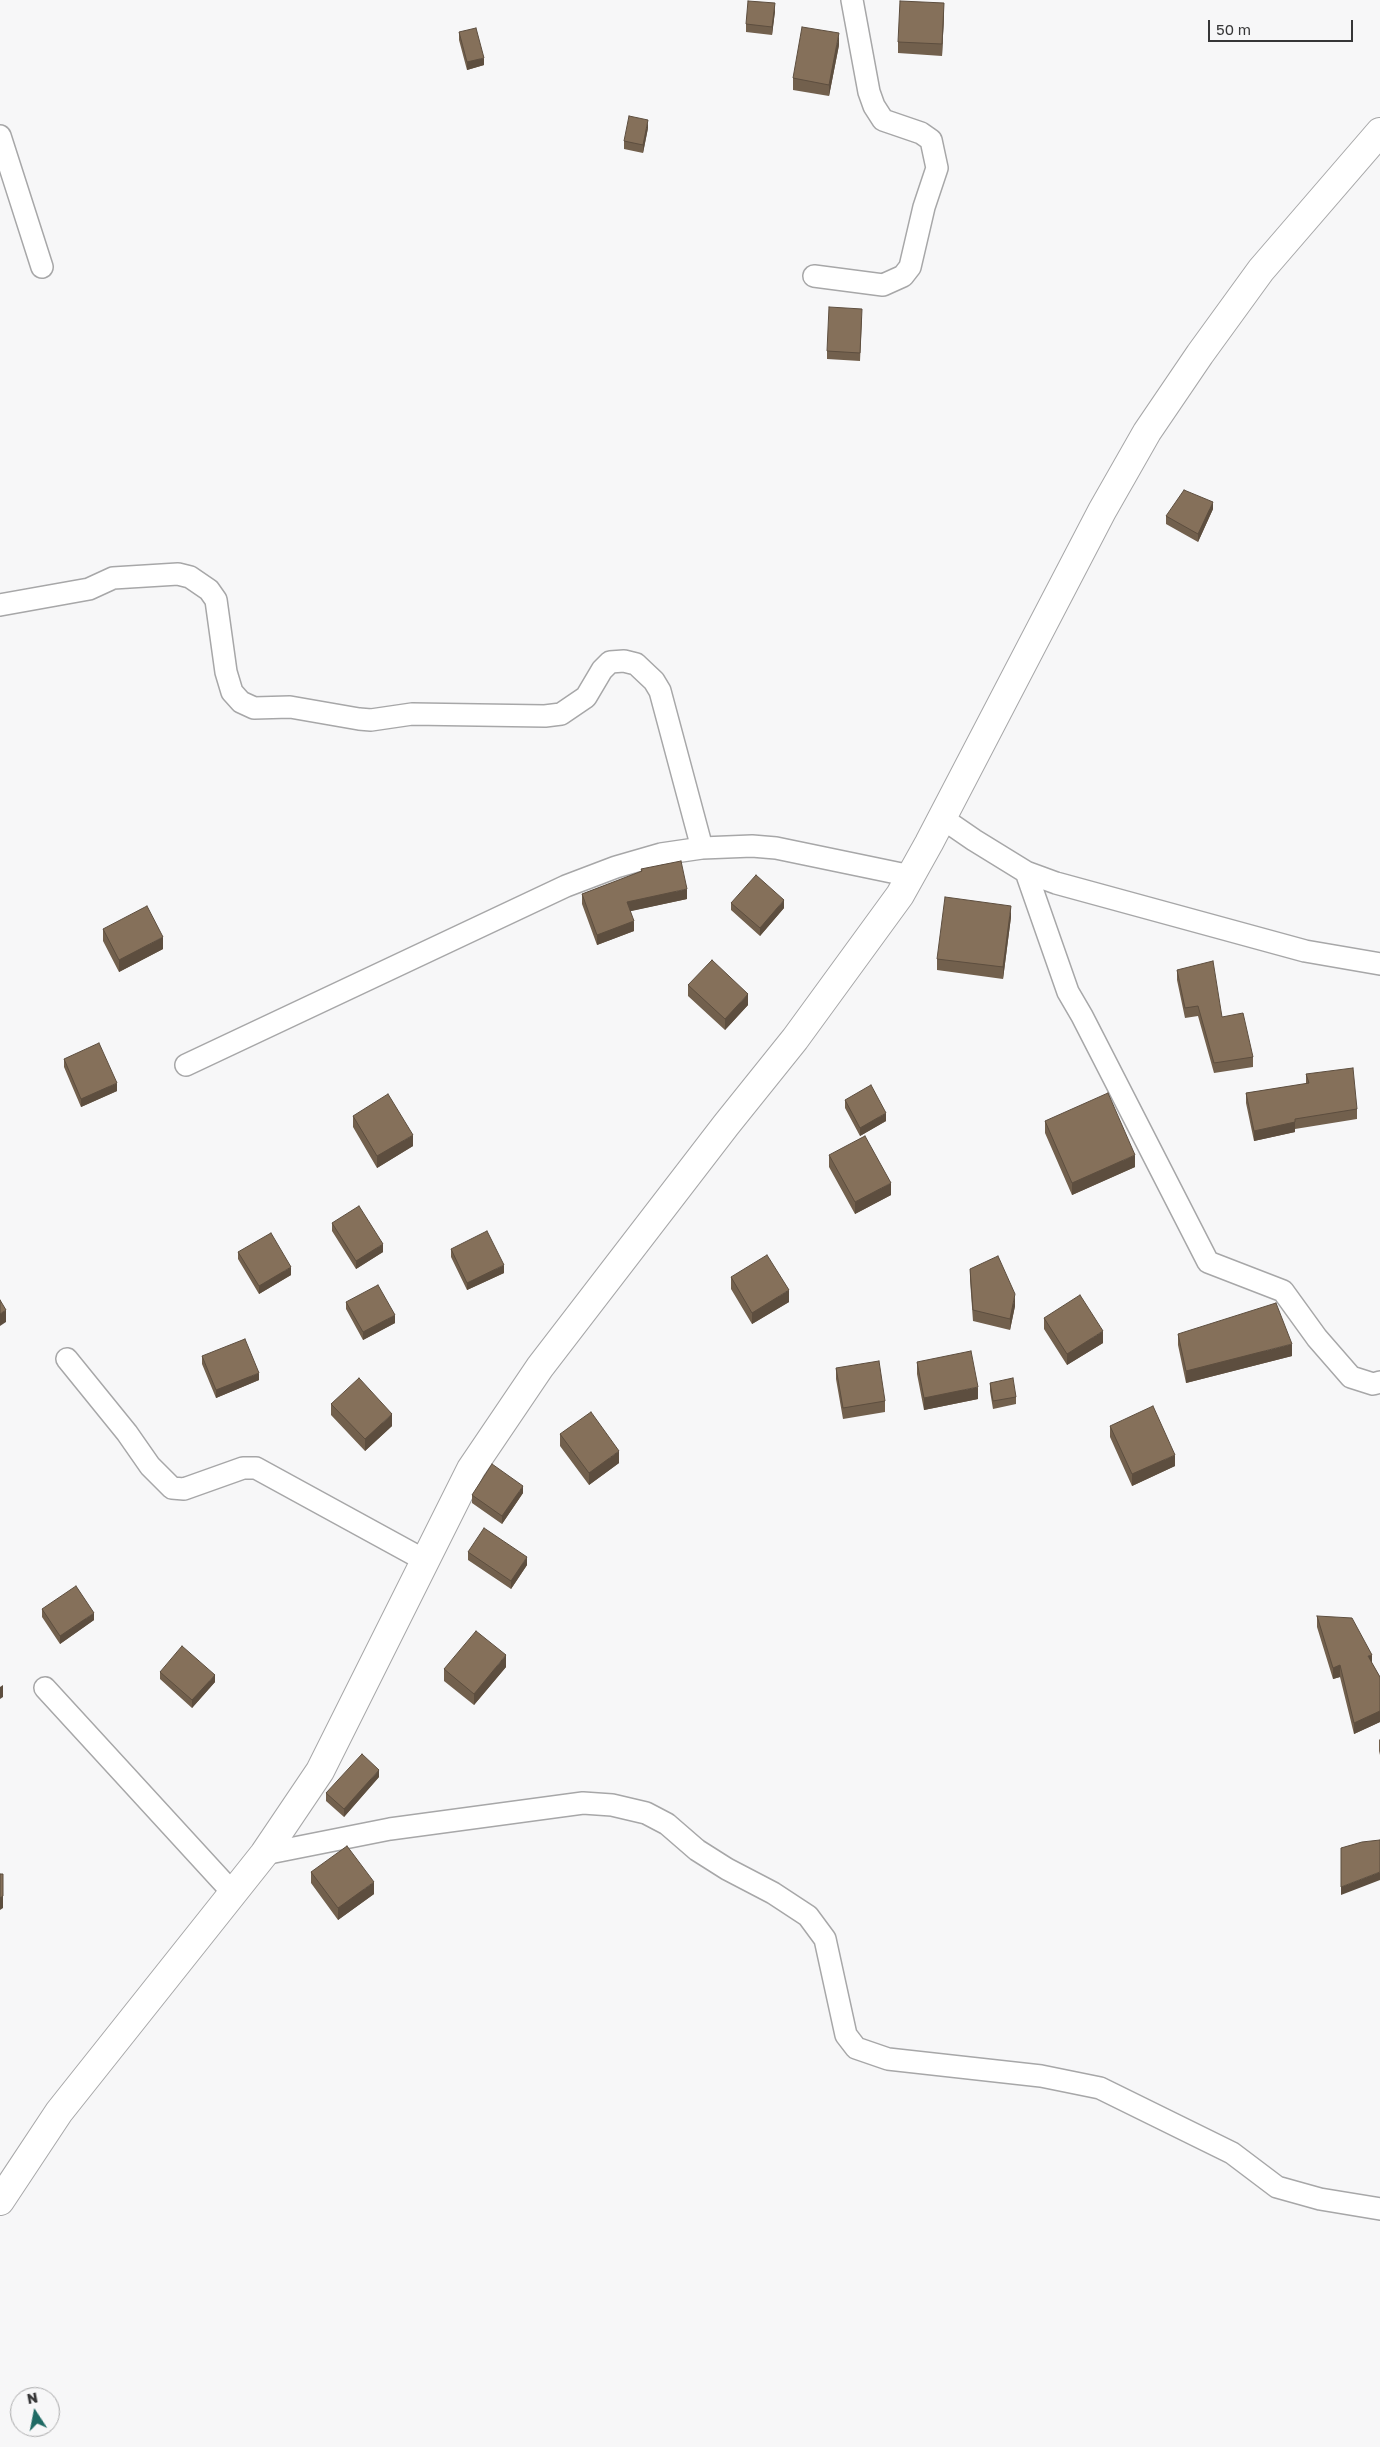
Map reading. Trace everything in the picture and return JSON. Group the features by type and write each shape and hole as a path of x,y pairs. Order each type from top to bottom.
{"street":[{"path":"814,276 883,285 903,276 910,267 924,206 937,168 931,140 921,133 903,129 883,120 874,106 869,92 852,0"},
{"path":"0,2201 59,2112 264,1854 320,1771 471,1469 540,1367 726,1125 795,1039 865,945 910,876 942,818 1102,511 1148,432 1200,354 1261,270 1380,132"},
{"path":"0,136 42,267"},
{"path":"0,605 89,589 113,578 178,574 190,576 209,590 216,600 226,672 232,692 241,702 254,708 290,707 359,719 371,720 412,714 545,716 561,714 586,697 602,670 610,662 624,661 636,664 654,681 660,691 702,848"},
{"path":"942,818 1026,872 1056,883 1305,951 1380,964"},
{"path":"186,1066 566,886 616,867 661,854 702,848 752,846 776,848 910,876"},
{"path":"1026,872 1068,992 1208,1262 1282,1291 1317,1338 1351,1377 1373,1384 1380,1382"},
{"path":"67,1359 127,1433 150,1466 172,1488 184,1489 243,1468 256,1468 426,1561"},
{"path":"46,1688 233,1893"},
{"path":"264,1854 390,1829 584,1803 612,1805 646,1813 667,1824 697,1850 720,1865 773,1893 808,1916 825,1939 846,2035 856,2048 888,2059 1041,2076 1100,2088 1232,2153 1277,2187 1320,2200 1380,2209"}],"building":[{"path":"748,1 775,3 772,27 746,24"},
{"path":"900,1 944,3 942,44 898,42"},
{"path":"802,27 839,33 829,85 793,78"},
{"path":"476,28 484,58 467,62 459,32"},
{"path":"629,116 648,120 643,145 624,141"},
{"path":"829,307 862,309 860,353 827,351"},
{"path":"1184,490 1213,502 1198,534 1166,516"},
{"path":"681,861 687,889 627,902 634,921 597,935 582,894 642,871 641,869"},
{"path":"756,875 784,900 760,928 731,903"},
{"path":"945,897 1011,906 1003,967 937,959"},
{"path":"147,906 163,937 119,960 103,929"},
{"path":"712,960 748,994 725,1019 688,985"},
{"path":"1213,961 1222,1017 1243,1013 1253,1057 1214,1063 1198,1006 1185,1008 1177,970"},
{"path":"99,1043 117,1083 81,1099 64,1059"},
{"path":"1353,1068 1357,1109 1295,1119 1295,1122 1254,1131 1246,1093 1309,1083 1306,1074"},
{"path":"871,1085 886,1113 860,1128 845,1100"},
{"path":"1108,1093 1135,1155 1072,1183 1045,1121"},
{"path":"388,1094 413,1135 377,1156 353,1116"},
{"path":"865,1136 891,1183 855,1202 829,1155"},
{"path":"359,1206 383,1244 356,1261 332,1223"},
{"path":"487,1231 504,1265 467,1283 451,1249"},
{"path":"271,1233 291,1267 259,1286 238,1252"},
{"path":"767,1255 789,1290 752,1313 731,1277"},
{"path":"998,1256 1015,1294 1010,1319 973,1310 970,1269"},
{"path":"378,1285 395,1315 363,1332 346,1302"},
{"path":"1080,1295 1103,1331 1067,1354 1044,1318"},
{"path":"0,1300 6,1310 0,1314"},
{"path":"1276,1303 1292,1344 1186,1371 1178,1334"},
{"path":"245,1339 259,1373 216,1390 202,1356"},
{"path":"971,1351 978,1387 924,1398 917,1362"},
{"path":"879,1361 885,1401 843,1408 836,1368"},
{"path":"359,1378 392,1414 365,1439 331,1404"},
{"path":"1013,1378 1016,1397 993,1401 990,1383"},
{"path":"1153,1406 1175,1455 1132,1474 1110,1426"},
{"path":"591,1412 619,1451 589,1473 560,1434"},
{"path":"492,1464 523,1486 502,1516 472,1495"},
{"path":"484,1528 527,1557 511,1581 468,1552"},
{"path":"76,1586 94,1613 60,1636 42,1609"},
{"path":"1317,1616 1352,1618 1372,1655 1368,1656 1380,1677 1380,1711 1354,1723 1340,1665 1333,1668"},
{"path":"476,1631 506,1655 474,1694 444,1669"},
{"path":"182,1646 215,1675 192,1700 160,1672"},
{"path":"362,1754 379,1770 344,1809 326,1793"},
{"path":"1380,1840 1380,1872 1341,1887 1341,1848 1362,1842"},
{"path":"347,1846 374,1882 338,1908 311,1872"},
{"path":"0,1874 3,1874 3,1896 0,1898"}]}
